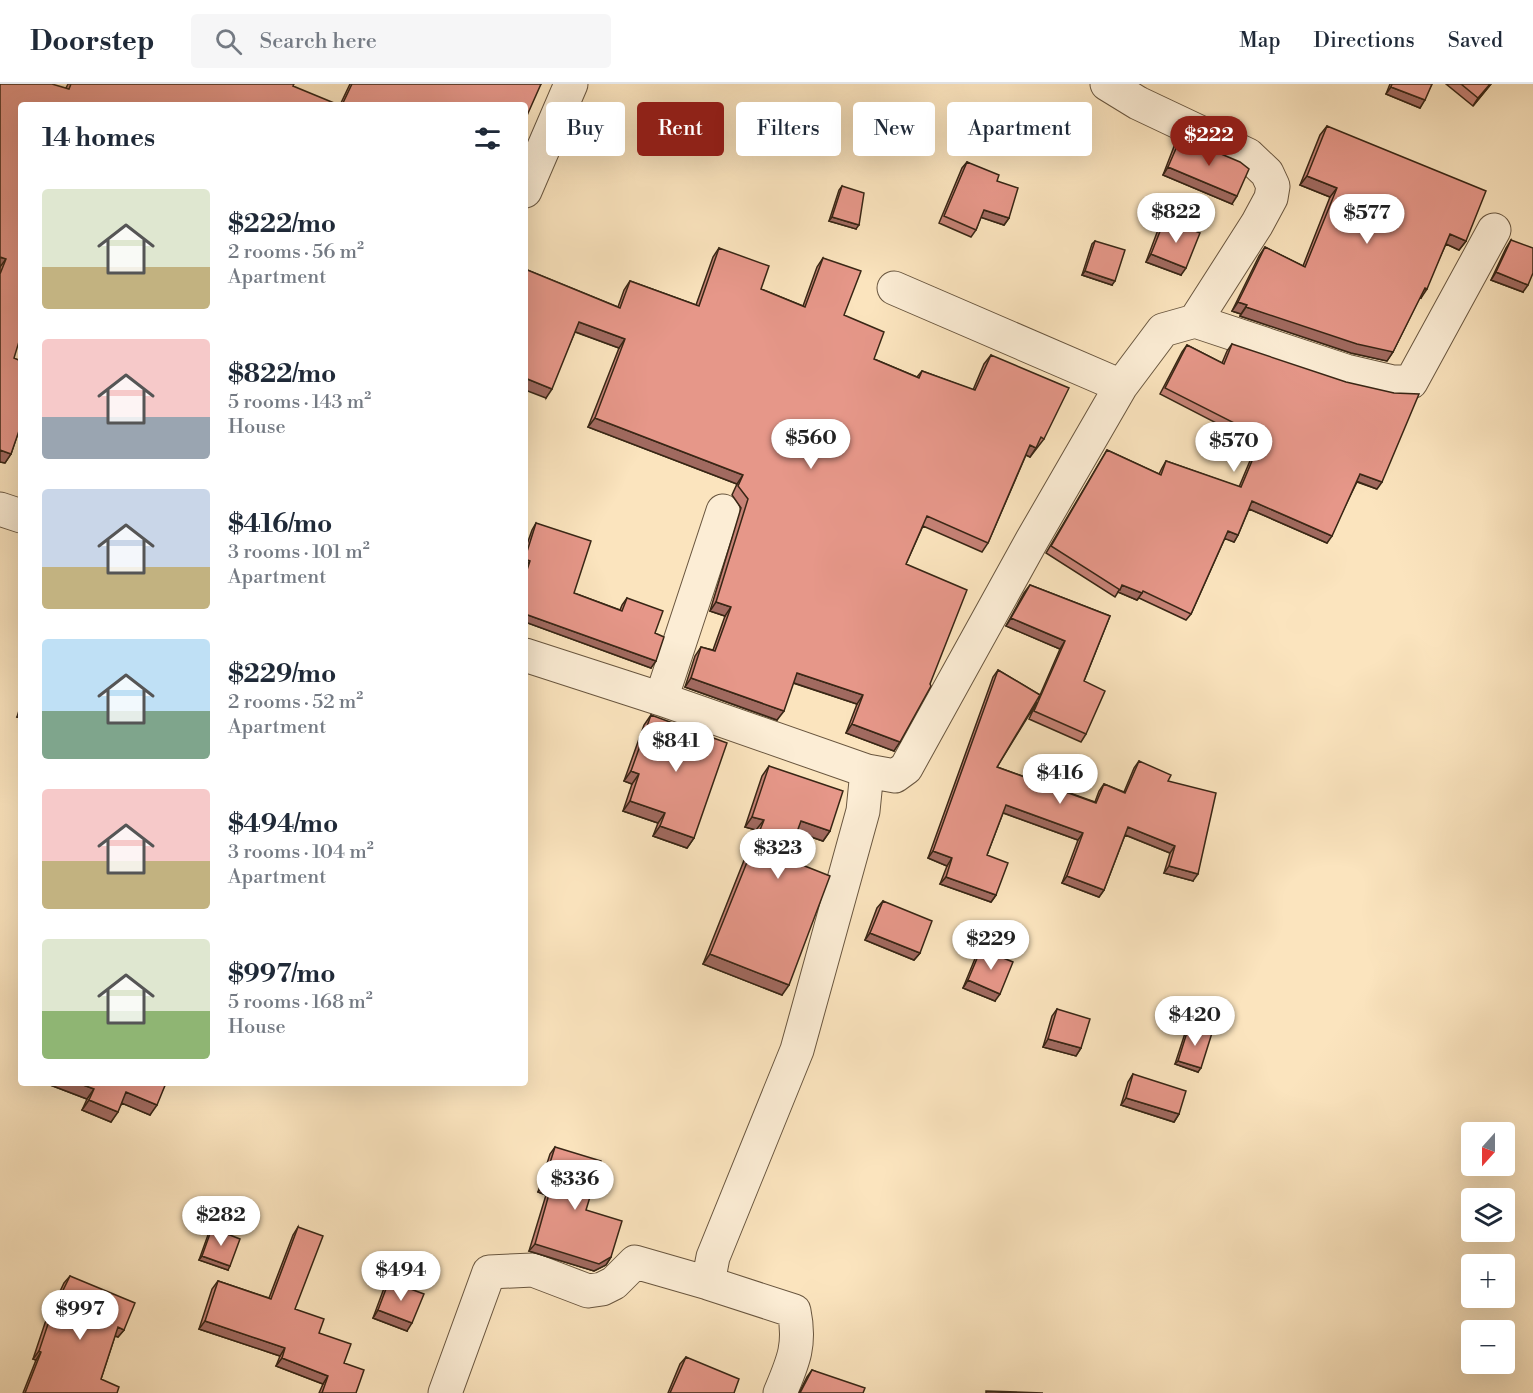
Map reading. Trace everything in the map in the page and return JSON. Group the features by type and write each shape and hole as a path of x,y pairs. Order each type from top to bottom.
{"street":[{"path":"528,184 571,84"},
{"path":"1107,84 1138,103 1248,155 1267,173 1273,186 1271,198 1257,224 1195,321"},
{"path":"528,657 661,699 867,771 895,776 906,768 1032,540 1121,386 1163,330 1195,321 1346,371 1393,382 1411,382 1494,230"},
{"path":"894,288 1121,386"},
{"path":"0,509 18,515"},
{"path":"661,699 723,510"},
{"path":"708,1283 713,1257 797,1050 862,811 867,771"},
{"path":"445,1393 489,1272 533,1270 588,1291 602,1289 614,1283 635,1262 794,1311 799,1334 792,1363 780,1393"}],"building":[{"path":"0,84 52,84 69,89 71,84 294,84 293,86 332,102 18,102 18,345 14,358 18,360 18,434 11,454 0,450 0,274 6,259 0,257"},
{"path":"352,84 541,84 528,113 528,102 343,102"},
{"path":"1392,84 1432,84 1425,100 1391,87"},
{"path":"1461,84 1490,84 1478,98"},
{"path":"1327,126 1486,191 1466,241 1450,234 1427,289 1425,288 1393,352 1357,344 1246,307 1247,305 1238,302 1265,247 1305,267 1337,188 1307,176"},
{"path":"1181,137 1240,162 1249,169 1237,196 1168,167"},
{"path":"967,162 999,175 997,181 1018,188 1009,218 984,210 976,230 944,216"},
{"path":"842,186 864,193 859,225 832,217"},
{"path":"1165,219 1200,233 1186,268 1151,254"},
{"path":"1511,240 1533,248 1533,273 1528,285 1496,272"},
{"path":"1095,241 1125,250 1115,281 1085,271"},
{"path":"719,248 769,266 761,289 805,307 823,258 861,271 844,315 884,332 874,359 919,378 922,371 975,390 991,355 1069,388 1044,439 1041,437 1036,448 1030,445 988,543 927,516 906,564 967,590 931,686 900,742 852,724 863,695 797,673 784,711 691,678 701,647 715,651 731,607 716,602 748,499 738,486 743,475 595,418 625,339 579,322 552,389 528,379 528,270 620,308 630,281 699,306"},
{"path":"1232,344 1346,382 1394,393 1419,394 1382,482 1360,474 1332,536 1252,501 1238,535 1228,531 1191,614 1143,591 1142,593 1122,585 1120,590 1051,546 1107,450 1161,475 1166,461 1241,487 1262,437 1165,388 1187,345 1224,364"},
{"path":"536,523 591,541 574,593 622,611 627,598 663,611 655,633 664,637 656,661 528,615 530,561 528,560 528,548"},
{"path":"1030,585 1110,616 1084,681 1105,691 1086,734 1034,711 1065,641 1011,618"},
{"path":"998,670 1040,695 997,767 1096,803 1104,784 1125,793 1139,761 1171,775 1168,781 1216,793 1198,874 1169,866 1175,846 1128,827 1104,890 1067,876 1083,833 1006,805 987,855 1008,863 996,895 946,877 952,858 933,851"},
{"path":"651,715 727,743 694,838 660,826 665,813 630,801 639,774 631,771"},
{"path":"769,766 843,791 830,831 801,821 787,859 830,876 789,985 710,954 764,820 752,817"},
{"path":"883,901 932,921 920,953 870,933"},
{"path":"981,949 1013,962 1000,994 968,980"},
{"path":"1057,1009 1090,1019 1081,1048 1048,1039"},
{"path":"1189,1026 1212,1033 1201,1068 1178,1061"},
{"path":"1133,1074 1186,1091 1179,1114 1126,1098"},
{"path":"86,1086 165,1086 157,1105 126,1092 118,1112 89,1100 94,1089"},
{"path":"555,1147 601,1161 586,1210 622,1221 611,1257 599,1264 535,1244 551,1187 543,1185"},
{"path":"298,1227 323,1236 295,1309 324,1319 319,1333 351,1344 344,1363 364,1370 356,1393 322,1393 328,1376 282,1358 285,1348 205,1321 218,1281 271,1299"},
{"path":"212,1228 240,1239 230,1266 202,1256"},
{"path":"70,1276 135,1303 124,1330 118,1327 101,1379 119,1387 117,1393 25,1393 41,1352 39,1351 51,1315"},
{"path":"389,1281 424,1294 412,1323 378,1310"},
{"path":"686,1357 739,1379 734,1393 670,1393"},
{"path":"812,1370 865,1388 863,1393 800,1393"},
{"path":"986,1391 1043,1393 986,1393"}]}
